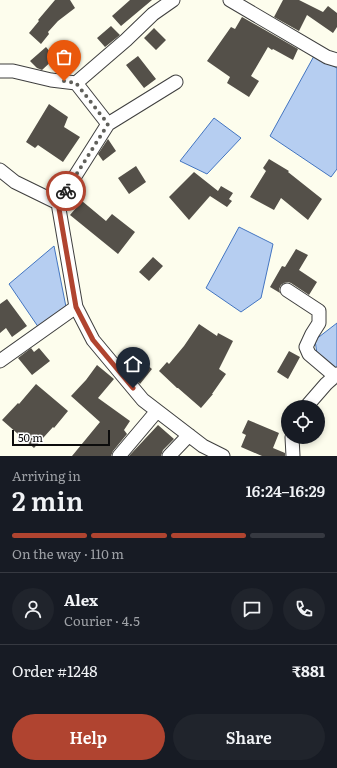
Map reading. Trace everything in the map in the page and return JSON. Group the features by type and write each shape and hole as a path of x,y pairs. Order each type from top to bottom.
{"street":[{"path":"76,83 126,40 153,14 173,0"},
{"path":"230,0 327,56 337,60"},
{"path":"0,71 13,71 51,80 76,83 108,124"},
{"path":"176,82 108,124 58,203 76,307 93,340 143,400 203,446 223,456"},
{"path":"0,170 15,182 58,203"},
{"path":"287,290 319,311 319,323 306,347 309,354 336,375 313,400"},
{"path":"0,361 76,307"},
{"path":"119,456 157,411"},
{"path":"169,456 189,435"},
{"path":"292,444 293,456"}],"water":[{"path":"314,56 337,68 337,169 331,177 270,136"},
{"path":"214,118 241,138 207,174 180,161"},
{"path":"239,227 273,244 261,298 241,312 206,288"},
{"path":"54,246 66,307 41,331 9,284"},
{"path":"337,323 337,371 317,354 315,340"}],"building":[{"path":"55,0 70,0 75,8 58,21 48,32 49,34 41,44 29,33"},
{"path":"130,0 152,0 121,26 112,16"},
{"path":"283,0 299,0 323,12 328,6 337,13 337,27 333,33 307,15 299,31 274,17"},
{"path":"242,17 298,49 293,60 268,47 251,76 259,81 249,97 227,83 230,77 207,61 231,27 235,29"},
{"path":"111,26 120,35 105,47 97,38"},
{"path":"154,28 166,40 156,50 144,38"},
{"path":"46,47 55,58 42,70 37,68 30,61"},
{"path":"138,56 156,79 144,88 126,65"},
{"path":"49,104 68,117 64,127 80,137 63,162 38,145 35,148 26,142"},
{"path":"108,139 116,151 103,161 98,154"},
{"path":"269,159 289,171 288,172 322,199 308,220 281,198 274,210 250,197 266,171 263,168"},
{"path":"136,166 146,182 129,194 118,178"},
{"path":"194,172 218,191 221,186 233,193 229,199 232,201 227,207 210,196 189,220 169,197"},
{"path":"82,201 106,221 112,214 135,232 118,254 70,215"},
{"path":"296,249 308,255 299,270 317,282 309,295 288,282 281,285 279,289 280,293 270,287 282,266 285,267"},
{"path":"153,257 163,266 149,281 139,272"},
{"path":"7,299 27,326 12,337 6,328 0,333 0,304"},
{"path":"199,324 217,336 218,333 233,341 219,369 226,374 213,394 201,408 159,371 167,362 169,364"},
{"path":"31,348 34,352 39,348 50,361 32,375 18,358"},
{"path":"130,351 152,369 140,384 121,361"},
{"path":"289,351 300,357 288,379 277,372"},
{"path":"97,365 114,379 98,398 130,421 124,430 127,434 113,451 111,456 72,456 100,422 71,396 86,380"},
{"path":"36,384 68,411 34,448 2,420 18,403 19,404"},
{"path":"248,420 279,433 273,448 285,453 285,456 262,456 241,447 246,435 242,433"},
{"path":"158,425 174,439 163,450 161,456 129,456"}],"way so far":[{"path":"64,81 76,83 108,124 66,191"}],"route":[{"path":"66,191 58,203 76,307 93,340 133,388"}]}
